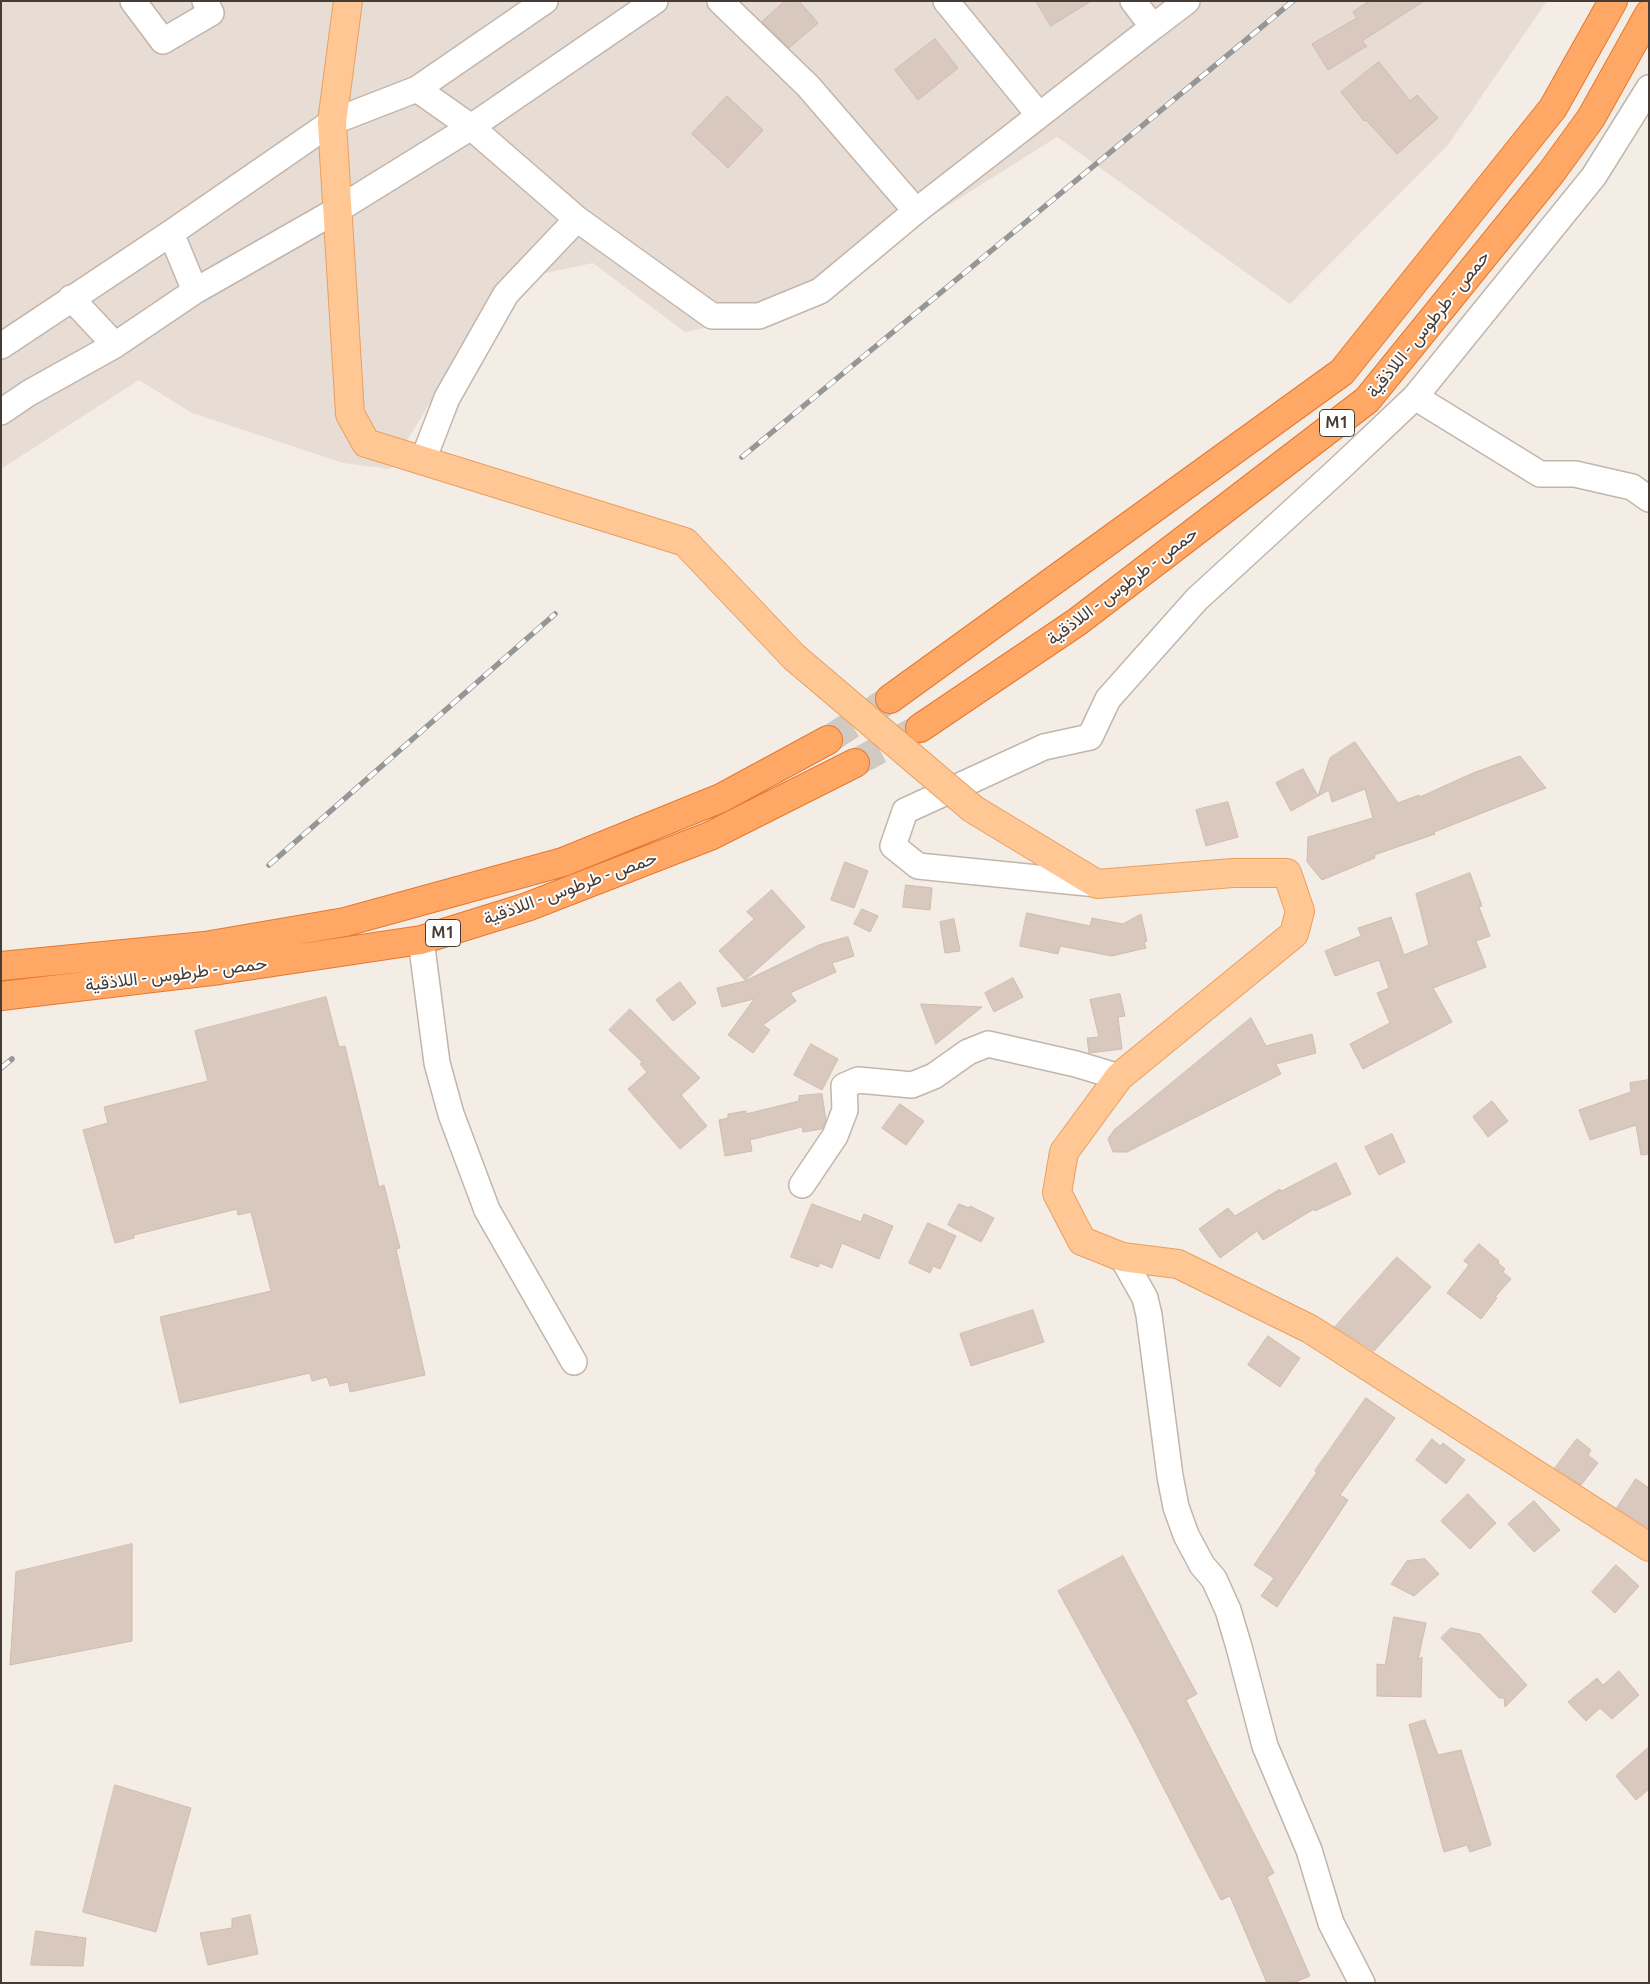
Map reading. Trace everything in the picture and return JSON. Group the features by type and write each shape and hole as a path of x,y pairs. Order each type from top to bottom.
{"highway":[{"name":"حمص - طرطوس - اللاذقية","path":"890,699 1342,372 1553,108 1613,1"},
{"name":"حمص - طرطوس - اللاذقية","path":"920,728 1077,622 1367,400 1551,173 1591,118 1649,14"},
{"name":"حمص - طرطوس - اللاذقية","path":"1,966 205,946 345,922 563,862 721,798 828,740"},
{"name":"حمص - طرطوس - اللاذقية","path":"1,996 220,970 421,940 527,907 710,836 855,764"}],"main road":[{"path":"348,1 332,122 350,414 366,442 685,542 794,657 973,809 1098,884 1233,873 1286,873 1300,911 1294,934 1119,1077 1064,1152 1057,1193 1082,1241 1122,1257 1178,1264 1310,1329 1649,1547"}],"street":[{"path":"133,1 163,41 211,13 205,1"},
{"path":"1,346 171,233 332,122 417,89 545,1"},
{"path":"1,412 30,393 115,345 195,291 337,210 471,127 655,1"},
{"path":"720,1 808,86 916,211"},
{"path":"946,1 1039,115"},
{"path":"1133,1 1153,27"},
{"path":"417,89 471,127 577,219 712,316 759,316 820,291 916,211 1187,1"},
{"path":"1098,884 918,866 892,846 905,811 1044,747 1090,737 1108,699 1197,599 1415,397 1594,176 1649,88"},
{"path":"423,460 447,398 506,294 577,219"},
{"path":"171,233 195,291"},
{"path":"71,298 115,345"},
{"path":"1415,397 1540,474 1575,474 1632,486 1649,499"},
{"path":"421,940 437,1063 452,1114 487,1210 574,1362"},
{"path":"802,1185 835,1136 846,1110 844,1086 858,1080 912,1085 934,1076 968,1052 988,1044 1076,1064 1119,1077"},
{"path":"1122,1257 1145,1298 1149,1315 1170,1476 1176,1508 1186,1535 1202,1565 1214,1579 1228,1610 1240,1647 1265,1746 1309,1850 1332,1923 1362,1983"}],"shaded area":[{"path":"1,1 1547,1 1448,145 1290,304 1057,137 779,312 685,332 593,263 503,282 390,469 343,463 192,413 139,380 1,469"}],"building":[{"path":"785,1 799,1 818,23 789,48 762,22"},
{"path":"1036,1 1091,1 1051,26"},
{"path":"1370,1 1424,1 1362,41 1367,46 1328,70 1312,44 1357,18 1353,12"},
{"path":"935,39 958,68 918,100 895,70"},
{"path":"1379,62 1410,101 1417,95 1438,118 1397,154 1366,120 1364,121 1341,92"},
{"path":"727,96 763,130 728,168 692,134"},
{"path":"1355,742 1398,803 1419,795 1420,797 1473,773 1520,756 1546,788 1434,832 1435,834 1374,855 1375,858 1322,880 1307,862 1308,837 1373,818 1365,789 1332,802 1329,790 1318,796 1330,758"},
{"path":"1303,769 1318,796 1291,811 1276,783"},
{"path":"1228,802 1238,837 1206,846 1196,810"},
{"path":"845,862 868,871 854,908 831,900"},
{"path":"1470,873 1482,906 1479,907 1490,936 1476,941 1486,967 1433,988 1452,1022 1363,1069 1350,1044 1390,1023 1377,993 1389,988 1379,960 1335,976 1325,951 1361,936 1358,928 1391,917 1404,955 1429,945 1416,894"},
{"path":"906,885 932,888 930,910 903,907"},
{"path":"772,890 805,927 745,980 719,951 754,919 747,912"},
{"path":"862,909 878,916 870,932 854,924"},
{"path":"1027,913 1090,926 1092,918 1123,924 1141,914 1147,941 1144,942 1146,948 1112,956 1060,946 1058,954 1020,946"},
{"path":"954,919 960,951 945,953 940,922"},
{"path":"848,937 854,956 832,963 836,972 790,993 796,1001 763,1025 770,1030 753,1053 728,1035 754,999 722,1007 717,988 745,981 819,945"},
{"path":"1013,978 1023,997 994,1012 985,993"},
{"path":"680,982 696,1003 673,1021 656,1000"},
{"path":"1120,994 1125,1016 1118,1017 1122,1049 1089,1053 1087,1038 1099,1037 1090,1000"},
{"path":"326,997 339,1047 345,1046 379,1187 384,1185 400,1248 396,1249 425,1375 350,1392 348,1382 330,1386 327,1377 312,1381 310,1373 180,1403 160,1317 271,1291 251,1212 238,1215 237,1209 134,1235 134,1238 115,1243 83,1130 108,1123 104,1107 208,1081 195,1031"},
{"path":"921,1004 982,1007 936,1044"},
{"path":"630,1009 700,1078 681,1095 707,1126 680,1149 628,1089 647,1072 640,1064 642,1062 609,1030"},
{"path":"1251,1018 1266,1046 1312,1034 1316,1053 1276,1064 1281,1074 1127,1152 1113,1152 1108,1139 1114,1130"},
{"path":"811,1044 838,1059 822,1090 794,1075"},
{"path":"1649,1080 1649,1154 1641,1155 1636,1125 1590,1140 1579,1110 1631,1092 1630,1083"},
{"path":"822,1094 826,1121 822,1129 803,1132 802,1127 750,1140 752,1151 725,1156 719,1120 728,1118 728,1114 746,1111 746,1114 799,1101 799,1096"},
{"path":"1492,1101 1508,1121 1488,1137 1473,1117"},
{"path":"900,1104 924,1121 906,1145 882,1128"},
{"path":"1392,1134 1405,1162 1379,1175 1365,1147"},
{"path":"1336,1163 1351,1194 1315,1211 1314,1209 1263,1240 1257,1231 1220,1258 1199,1229 1228,1208 1235,1216 1280,1189 1281,1191"},
{"path":"812,1204 861,1222 864,1214 893,1226 879,1259 842,1243 832,1268 820,1263 818,1267 791,1257"},
{"path":"959,1204 969,1208 970,1206 994,1218 981,1242 948,1225"},
{"path":"928,1223 956,1236 940,1269 933,1266 930,1273 909,1263"},
{"path":"1479,1244 1499,1261 1498,1263 1505,1269 1503,1272 1511,1279 1495,1297 1497,1298 1481,1319 1447,1293 1469,1265 1464,1261"},
{"path":"1397,1257 1431,1287 1374,1351 1335,1327"},
{"path":"1033,1310 1044,1342 971,1366 960,1334"},
{"path":"1268,1336 1300,1358 1280,1387 1248,1365"},
{"path":"1366,1398 1395,1418 1340,1495 1348,1500 1277,1607 1261,1596 1274,1578 1254,1565 1317,1472 1315,1471"},
{"path":"1432,1439 1440,1446 1443,1443 1465,1460 1446,1484 1416,1460"},
{"path":"1577,1439 1591,1450 1588,1455 1598,1463 1581,1485 1555,1468"},
{"path":"1636,1479 1649,1488 1649,1528 1617,1508"},
{"path":"1468,1494 1496,1523 1470,1549 1441,1521"},
{"path":"1534,1501 1560,1530 1534,1552 1508,1524"},
{"path":"132,1544 132,1641 10,1665 16,1572"},
{"path":"1123,1556 1197,1694 1186,1700 1274,1873 1267,1877 1310,1976 1293,1983 1267,1983 1230,1896 1221,1900 1133,1728 1058,1591"},
{"path":"1425,1559 1439,1574 1414,1596 1391,1584 1407,1561"},
{"path":"1616,1565 1639,1586 1615,1613 1592,1592"},
{"path":"1394,1617 1426,1623 1418,1660 1422,1657 1421,1697 1377,1696 1377,1664 1385,1665"},
{"path":"1451,1628 1480,1634 1527,1685 1505,1707 1504,1698 1499,1698 1441,1638"},
{"path":"1619,1671 1639,1695 1612,1719 1600,1708 1586,1721 1568,1702 1597,1678 1603,1685"},
{"path":"1425,1720 1438,1755 1461,1750 1491,1845 1470,1852 1467,1845 1444,1852 1409,1725"},
{"path":"1649,1747 1649,1789 1636,1800 1616,1776"},
{"path":"115,1785 191,1808 156,1932 83,1912"},
{"path":"250,1915 258,1954 208,1965 200,1933 232,1928 232,1919"},
{"path":"36,1931 86,1938 83,1966 31,1965"}],"tunnel":[{"path":"828,740 890,699"},
{"path":"855,763 920,728"}],"railway":[{"path":"742,457 1293,1"},
{"path":"269,865 555,614"},
{"path":"1,1068 12,1059"}]}
